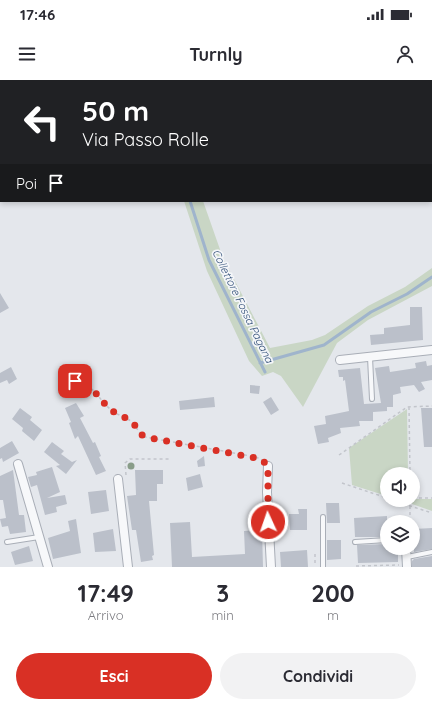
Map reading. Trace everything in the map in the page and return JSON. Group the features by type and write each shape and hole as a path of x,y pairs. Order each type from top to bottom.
{"street":[{"path":"340,360 432,350"},
{"path":"18,464 46,567"},
{"path":"268,466 267,492 271,567"},
{"path":"122,478 128,567"}],"lane":[{"path":"370,357 372,399"},
{"path":"323,517 323,567"},
{"path":"7,542 39,537"},
{"path":"355,542 380,540"},
{"path":"407,563 432,552"}],"path":[{"path":"75,381 84,383 93,389 110,409 133,423 138,433 145,437 256,457 261,459 268,466"},
{"path":"339,455 409,407 432,406"},
{"path":"409,407 410,467"},
{"path":"122,478 125,463 130,459 170,459"},
{"path":"342,483 380,496"},
{"path":"420,498 432,498"},
{"path":"413,507 432,513"},
{"path":"315,554 315,567"},
{"path":"356,566 407,563"}],"green space":[{"path":"184,202 203,202 223,258 270,348 312,340 325,335 368,306 405,287 432,268 432,286 368,320 337,343 303,407 281,376 273,372 262,376 249,361 207,271"},
{"path":"407,409 408,467 380,467 380,494 352,485 349,448"},
{"path":"420,499 432,499 432,511 420,507"}],"building":[{"path":"0,293 9,308 0,313"},
{"path":"410,307 422,307 423,340 371,345 370,335 384,334 384,328 410,325"},
{"path":"426,361 427,366 432,365 432,380 421,382 425,389 419,392 414,385 400,387 401,393 393,395 393,407 387,407 387,411 373,412 373,421 359,421 360,426 340,428 341,433 328,438 329,442 318,444 314,426 326,424 325,416 349,411 345,380 343,381 343,377 339,377 338,370 360,368 364,404 381,403 375,368 389,366 390,372 416,368 415,363"},
{"path":"11,367 17,379 9,384 7,380 0,383 0,373"},
{"path":"250,385 260,386 259,394 250,393"},
{"path":"214,397 215,407 180,410 179,401"},
{"path":"271,397 279,410 271,415 263,402"},
{"path":"76,403 84,416 80,418 93,443 95,442 101,456 99,457 106,471 96,475 78,436 75,439 69,423 71,422 65,408"},
{"path":"20,408 32,417 30,420 42,430 34,441 22,431 23,428 12,419"},
{"path":"421,408 432,408 432,447 424,447"},
{"path":"12,441 19,453 3,462 2,458 0,459 0,448"},
{"path":"52,442 64,451 61,454 72,462 77,460 66,474 56,466 60,465 44,452"},
{"path":"204,456 205,466 198,467 197,461"},
{"path":"52,467 60,492 47,498 65,495 67,504 56,507 57,512 45,515 37,485 31,487 28,477 37,475 36,472"},
{"path":"13,470 19,515 24,515 26,532 10,534 8,526 2,527 0,519 6,518 3,500 0,500 0,476"},
{"path":"135,470 163,470 163,484 157,484 157,501 149,501 154,555 152,556 153,560 141,562 136,530 132,530 127,496 136,495"},
{"path":"200,474 203,487 188,491 186,478"},
{"path":"106,490 109,511 91,514 88,492"},
{"path":"326,503 339,503 340,523 327,523"},
{"path":"298,509 307,509 307,530 290,530 289,514 299,514"},
{"path":"380,516 380,537 355,537 354,518"},
{"path":"76,519 81,553 53,559 48,538 70,531 68,521"},
{"path":"190,522 192,557 245,554 244,531 262,530 263,567 172,567 170,523"},
{"path":"432,528 432,549 420,551 420,529"},
{"path":"113,529 116,551 95,552 93,533"},
{"path":"327,540 341,540 341,559 327,560"},
{"path":"380,544 380,555 398,555 398,562 358,563 357,545"},
{"path":"29,546 33,561 15,565 11,552"},
{"path":"307,550 308,567 281,567 280,552"},
{"path":"432,556 432,567 412,567 412,561 414,559"}],"waterway":[{"name":"Collettore Fossa Pagana","path":"190,202 209,260 265,372"},
{"path":"260,363 324,345 371,312 407,294 432,277"}],"route":[{"path":"75,381 84,383 93,389 110,409 133,423 138,433 145,437 154,440 261,459 268,466 268,522"}]}
